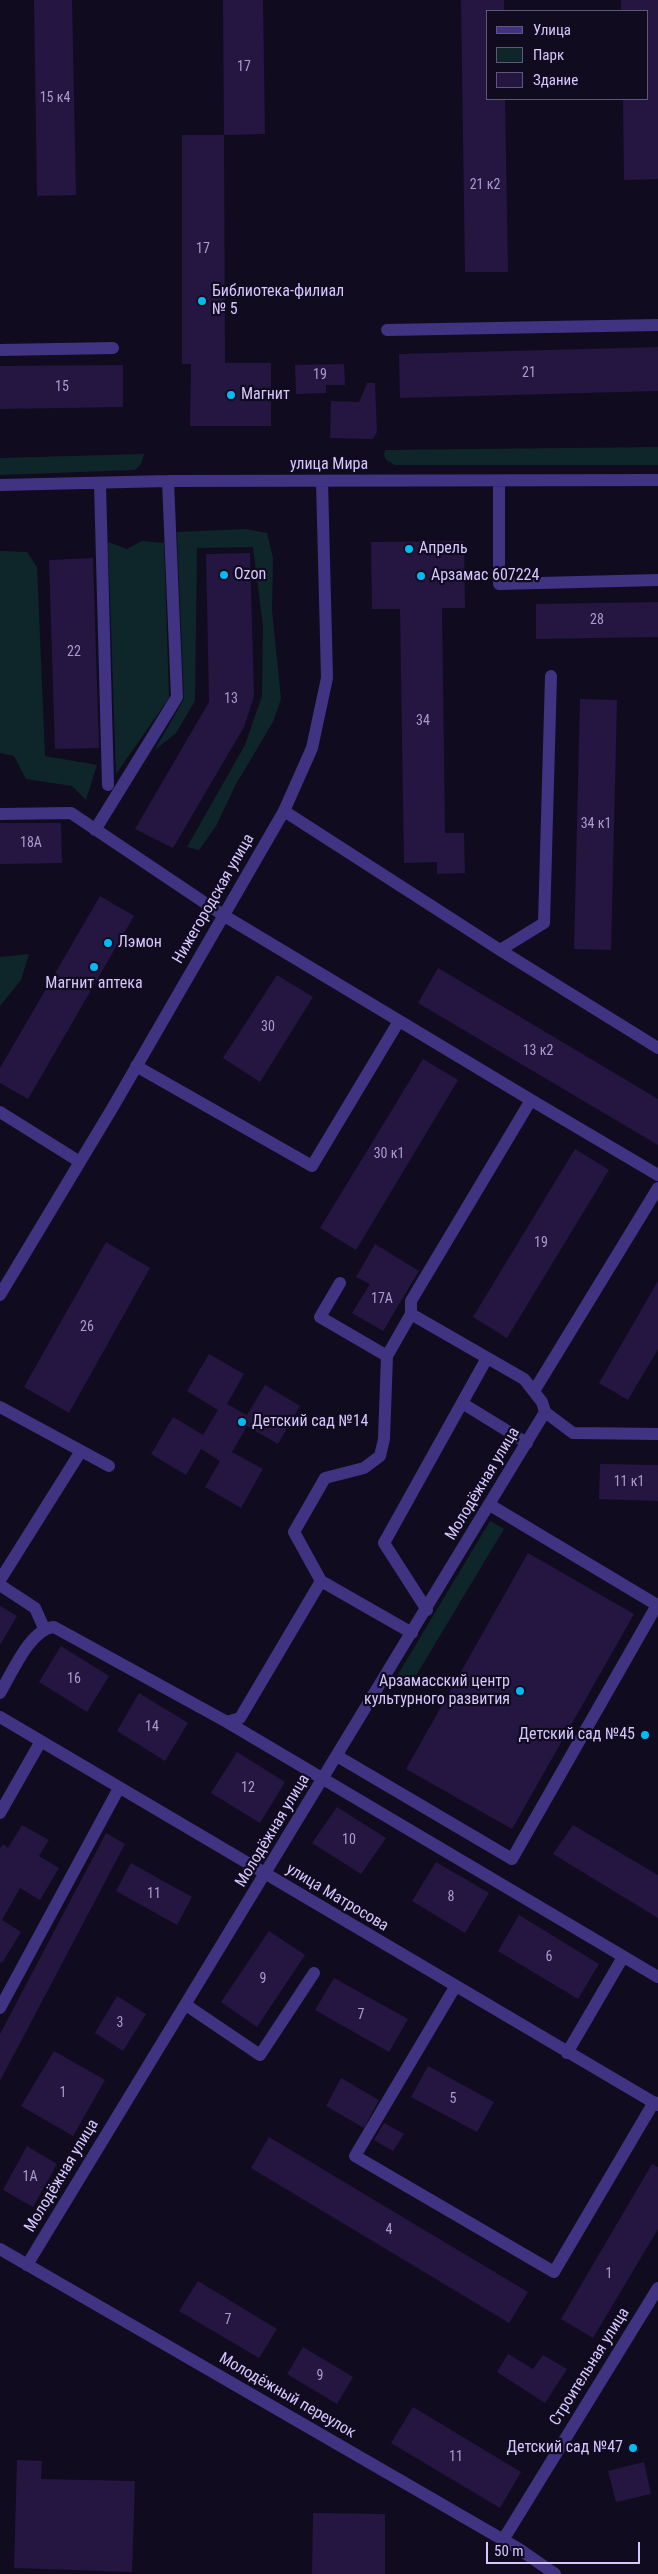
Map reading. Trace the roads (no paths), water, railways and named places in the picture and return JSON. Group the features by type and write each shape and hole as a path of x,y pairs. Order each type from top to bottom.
{"street":[{"path":"387,330 658,326"},
{"path":"0,350 113,348"},
{"path":"499,480 499,584 658,580"},
{"name":"улица Мира","path":"0,485 168,481 658,480"},
{"path":"95,830 176,697 168,481"},
{"name":"Нижегородская улица","path":"0,1295 80,1162 284,810 312,748 327,678 322,481"},
{"path":"100,484 108,784"},
{"path":"500,950 544,923 551,676"},
{"path":"284,810 500,950 658,1048"},
{"path":"0,814 71,813 223,915 658,1174"},
{"path":"136,1066 312,1166 399,1021"},
{"path":"412,1633 322,1581 294,1532 325,1478 364,1468 380,1456 384,1439 387,1356 411,1314 411,1301 531,1100"},
{"path":"0,1112 80,1162"},
{"path":"534,1391 658,1188"},
{"path":"340,1282 320,1317 387,1356"},
{"path":"411,1314 524,1379 542,1402 545,1412 573,1433 658,1434"},
{"path":"426,1610 384,1543 487,1358"},
{"path":"462,1403 527,1444"},
{"path":"0,1407 109,1466"},
{"name":"Молодёжная улица","path":"27,2265 545,1412"},
{"path":"0,1580 81,1451"},
{"path":"337,1756 512,1859 657,1605 490,1505"},
{"path":"227,1722 240,1718 322,1581"},
{"path":"0,1585 35,1608 44,1628"},
{"path":"0,1693 35,1635 44,1628 54,1627 227,1722 324,1778 658,1977"},
{"name":"улица Матросова","path":"0,1717 656,2104"},
{"path":"0,1813 41,1741"},
{"path":"0,2008 119,1788"},
{"path":"567,2053 624,1957"},
{"path":"186,2005 260,2055 314,1973"},
{"path":"456,1987 356,2156 554,2272 656,2104"},
{"name":"Молодёжный переулок","path":"0,2249 503,2540 555,2574"},
{"name":"Строительная улица","path":"503,2540 658,2288"}],"place":[{"name":"Библиотека-филиал № 5","path":"202,301"},
{"name":"Магнит","path":"231,395"},
{"name":"Апрель","path":"409,549"},
{"name":"Ozon","path":"224,575"},
{"name":"Арзамас 607224","path":"421,576"},
{"name":"Лэмон","path":"108,943"},
{"name":"Магнит аптека","path":"94,967"},
{"name":"Детский сад №14","path":"242,1422"},
{"name":"Арзамасский центр культурного развития","path":"520,1691"},
{"name":"Детский сад №45","path":"645,1735"},
{"name":"Детский сад №47","path":"633,2448"}]}
